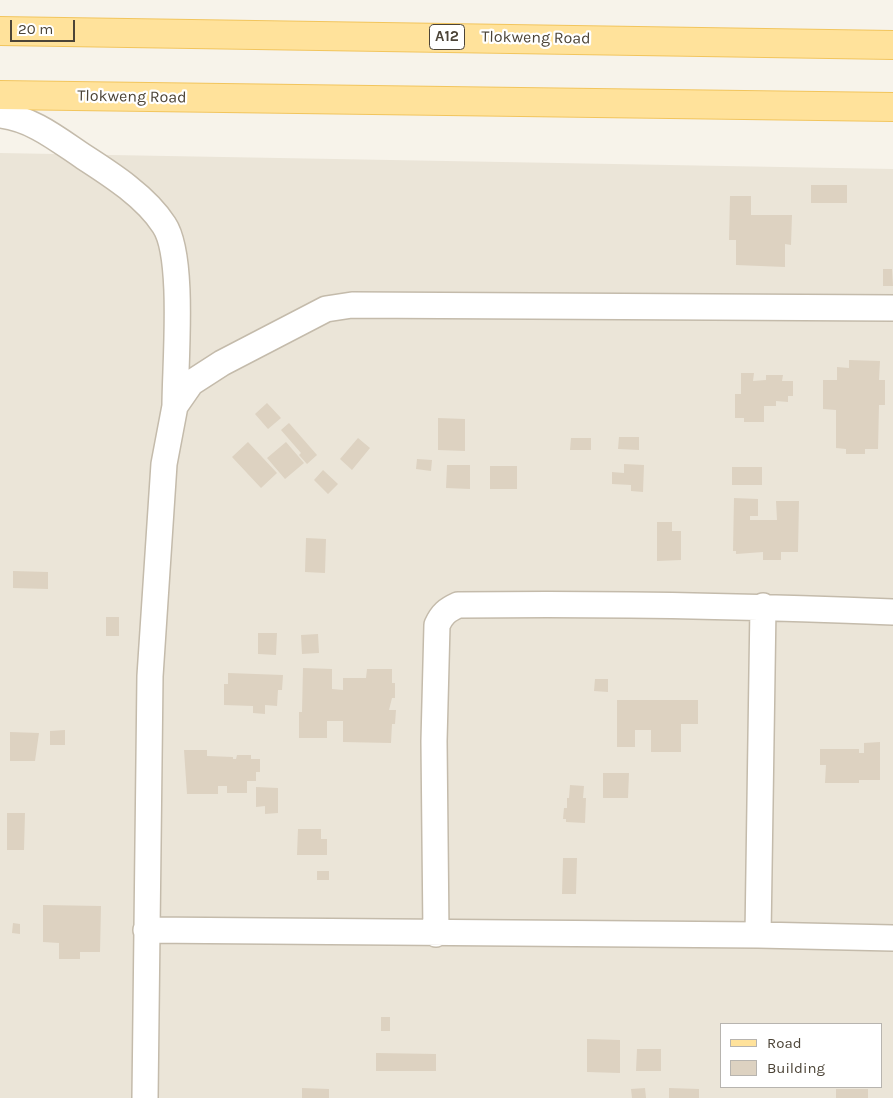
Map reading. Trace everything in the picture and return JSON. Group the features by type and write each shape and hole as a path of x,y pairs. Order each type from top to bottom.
{"main road":[{"name":"Tlokweng Road","path":"0,30 893,45"},
{"name":"Tlokweng Road","path":"0,95 893,107"}],"street":[{"path":"0,115 18,118 35,125 94,163 148,204 166,226 175,253 177,276 175,406 164,464 151,666 145,1098"},
{"path":"175,406 192,383 222,363 326,309 352,305 893,308"},
{"path":"436,934 434,741 436,625 441,615 458,605 608,604 763,606 893,612"},
{"path":"758,935 763,606"},
{"path":"146,930 436,934 758,935 893,938"}],"shaded area":[{"path":"0,153 893,169 893,1098 0,1098"}],"building":[{"path":"811,185 847,185 847,203 811,203"},
{"path":"730,196 751,196 751,215 792,215 791,245 785,244 785,267 736,265 736,240 729,240"},
{"path":"883,269 892,269 893,286 883,286"},
{"path":"849,360 880,361 879,380 885,380 885,405 879,405 878,449 865,449 865,454 846,454 846,449 836,448 836,410 823,409 823,380 837,380 837,367 849,368"},
{"path":"741,373 754,373 753,381 766,380 766,375 783,375 782,381 793,381 793,396 788,396 788,402 776,401 776,406 764,406 764,422 744,422 744,418 735,418 735,394 741,394"},
{"path":"267,403 281,418 268,429 255,414"},
{"path":"438,418 465,419 465,451 438,450"},
{"path":"289,423 317,455 307,464 299,455 301,453 281,430"},
{"path":"619,437 639,437 639,450 618,449"},
{"path":"358,438 370,448 352,470 340,459"},
{"path":"571,438 591,438 591,450 570,450"},
{"path":"248,442 277,473 261,488 232,457"},
{"path":"286,442 304,463 285,479 267,458"},
{"path":"417,459 432,460 431,471 416,469"},
{"path":"624,464 644,465 643,492 631,491 631,485 612,484 612,472 624,473"},
{"path":"447,465 470,465 470,489 446,488"},
{"path":"490,466 517,466 517,489 490,489"},
{"path":"732,467 762,467 762,485 732,485"},
{"path":"323,470 338,484 328,494 314,480"},
{"path":"734,498 758,499 758,516 750,516 750,520 777,520 776,501 799,501 798,552 781,552 781,560 763,560 763,552 736,554 736,551 733,551"},
{"path":"657,522 672,522 672,531 681,531 681,560 657,561"},
{"path":"306,538 326,539 325,573 305,572"},
{"path":"13,571 48,572 48,589 13,588"},
{"path":"106,617 119,617 119,636 106,636"},
{"path":"258,633 277,633 276,655 258,654"},
{"path":"318,634 319,653 302,654 301,635"},
{"path":"303,668 332,669 332,689 343,690 343,678 366,678 367,669 392,669 392,683 395,683 395,698 392,698 389,710 396,710 395,724 392,724 391,743 343,742 343,721 327,721 327,738 299,738 299,712 302,712"},
{"path":"228,673 283,675 282,690 278,690 277,706 265,705 265,714 253,713 253,706 224,705 224,684 228,684"},
{"path":"595,679 608,679 608,692 594,691"},
{"path":"617,700 698,700 698,724 681,724 681,752 651,752 651,730 635,730 635,747 617,747"},
{"path":"65,730 65,745 50,745 50,731"},
{"path":"10,732 39,733 35,761 10,761"},
{"path":"880,742 880,780 859,780 859,783 825,783 826,765 820,765 820,749 859,749 859,753 864,753 864,743"},
{"path":"184,750 207,750 207,756 233,757 233,759 236,759 237,755 251,755 251,759 260,759 260,772 256,772 256,781 247,781 247,793 227,793 227,786 218,786 218,794 187,794"},
{"path":"603,773 629,773 628,798 603,798"},
{"path":"570,785 584,786 583,798 586,798 585,823 566,822 566,819 563,819 564,808 567,808"},
{"path":"256,787 278,788 278,813 265,814 265,806 256,807"},
{"path":"7,813 25,813 24,850 7,850"},
{"path":"298,829 321,829 321,839 327,839 327,855 297,855"},
{"path":"563,858 577,858 576,894 562,894"},
{"path":"317,871 329,871 329,880 317,880"},
{"path":"43,905 101,906 100,952 80,952 80,959 59,959 59,943 43,942"},
{"path":"13,923 20,924 20,934 12,933"},
{"path":"381,1017 390,1017 390,1031 381,1031"},
{"path":"587,1039 620,1040 620,1073 587,1072"},
{"path":"637,1049 661,1049 661,1071 636,1071"},
{"path":"376,1053 436,1054 436,1071 376,1071"},
{"path":"302,1088 329,1089 329,1098 302,1098"},
{"path":"645,1088 646,1098 632,1098 631,1089"},
{"path":"669,1088 699,1089 699,1098 669,1098"},
{"path":"836,1089 868,1089 868,1098 836,1098"}]}
